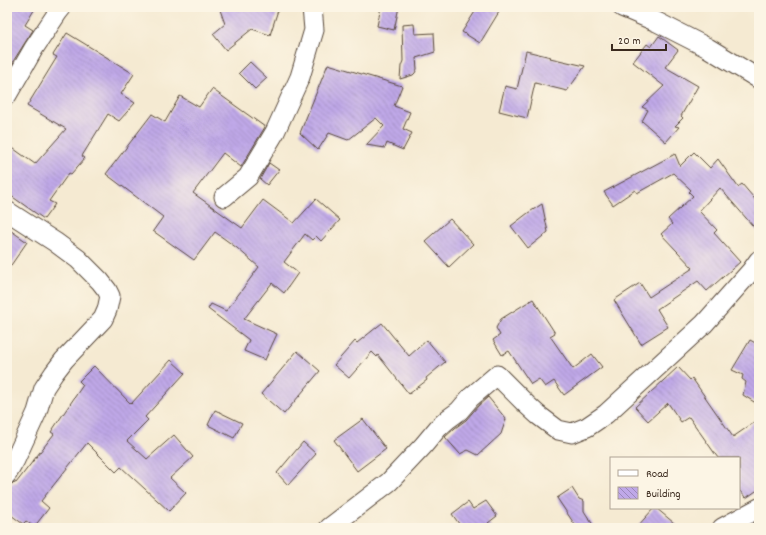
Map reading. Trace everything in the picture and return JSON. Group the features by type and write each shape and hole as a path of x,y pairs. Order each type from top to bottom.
{"street":[{"path":"7,95 34,48 62,7"},
{"path":"224,197 248,177 274,132 300,77 314,30 312,7"},
{"path":"622,7 657,22 708,48 759,79"},
{"path":"7,211 55,242 78,259 100,281 110,296 107,310 103,319 64,360 44,388 37,412 7,474"},
{"path":"329,528 389,482 438,428 459,411 470,398 497,375 538,415 558,430 572,433 586,427 606,414 704,324 759,260"},
{"path":"722,528 759,508"}],"building":[{"path":"7,7 36,7 25,25 33,30 7,71"},
{"path":"219,7 279,7 270,35 252,29 226,50 213,34 225,24"},
{"path":"381,7 399,7 394,30 377,26"},
{"path":"478,7 502,7 480,43 462,32"},
{"path":"414,24 415,34 434,33 435,52 416,58 417,69 415,73 400,79 403,61 402,25"},
{"path":"67,33 134,74 121,94 135,103 119,121 108,114 82,156 85,158 71,174 69,173 49,201 55,204 44,219 7,193 7,144 35,164 66,129 27,106 57,57 53,55"},
{"path":"659,36 678,50 665,67 698,86 681,116 683,118 675,126 679,127 666,142 642,121 648,110 642,107 664,86 633,62 647,44 651,47"},
{"path":"526,51 585,66 567,91 535,83 527,118 499,111 505,86 517,89"},
{"path":"250,62 267,78 255,89 239,73"},
{"path":"328,64 402,86 394,106 410,112 403,129 412,133 403,150 387,143 385,148 366,145 384,126 376,118 348,140 329,133 318,150 300,133"},
{"path":"212,89 265,127 241,167 223,153 193,193 242,228 263,200 294,223 316,199 340,220 321,241 316,236 312,240 305,234 284,262 298,273 284,293 272,283 244,319 277,334 265,360 244,351 249,340 208,309 211,304 226,311 259,267 215,232 194,260 153,231 163,217 106,174 152,114 165,122 180,96 199,107"},
{"path":"694,152 710,168 718,159 738,187 742,184 759,204 759,233 720,188 699,211 717,230 714,233 740,262 707,291 698,281 657,309 668,327 641,344 614,300 640,283 649,297 693,268 661,234 672,224 668,219 693,196 689,192 691,190 673,173 637,193 635,190 613,205 604,192 675,154 680,166"},
{"path":"269,163 279,170 267,185 260,179"},
{"path":"542,204 548,232 528,248 511,226"},
{"path":"450,219 473,244 449,267 425,241"},
{"path":"7,228 27,242 7,271"},
{"path":"533,299 555,333 550,336 573,369 592,354 602,367 564,395 554,381 545,387 539,379 531,384 509,351 502,355 493,340 500,335 496,328 501,319"},
{"path":"382,323 409,356 427,340 445,362 426,378 427,380 409,394 378,355 377,357 372,352 349,378 334,365 355,341 357,343"},
{"path":"750,340 759,345 759,405 743,395 746,382 742,379 743,375 732,370"},
{"path":"297,351 320,371 284,414 261,394"},
{"path":"171,360 185,373 145,417 148,420 127,441 147,459 174,435 193,457 170,478 186,493 169,511 121,467 116,472 87,443 41,501 49,508 34,527 26,521 23,524 7,512 7,485 14,482 16,483 54,434 51,432 83,385 79,381 94,366 131,404"},
{"path":"678,367 690,380 692,378 733,437 759,419 759,489 746,498 740,491 740,457 717,457 689,417 681,422 668,403 648,421 635,407"},
{"path":"488,397 506,419 501,434 478,455 468,450 460,454 445,437 466,420"},
{"path":"215,410 242,423 234,438 208,425"},
{"path":"363,419 386,449 357,471 334,440"},
{"path":"303,442 316,454 288,485 277,473"},
{"path":"572,488 579,499 584,501 584,511 595,528 577,528 557,498"},
{"path":"486,501 497,516 488,523 492,528 462,528 452,514 468,502 473,509"},
{"path":"653,509 657,509 680,528 636,528"}]}
